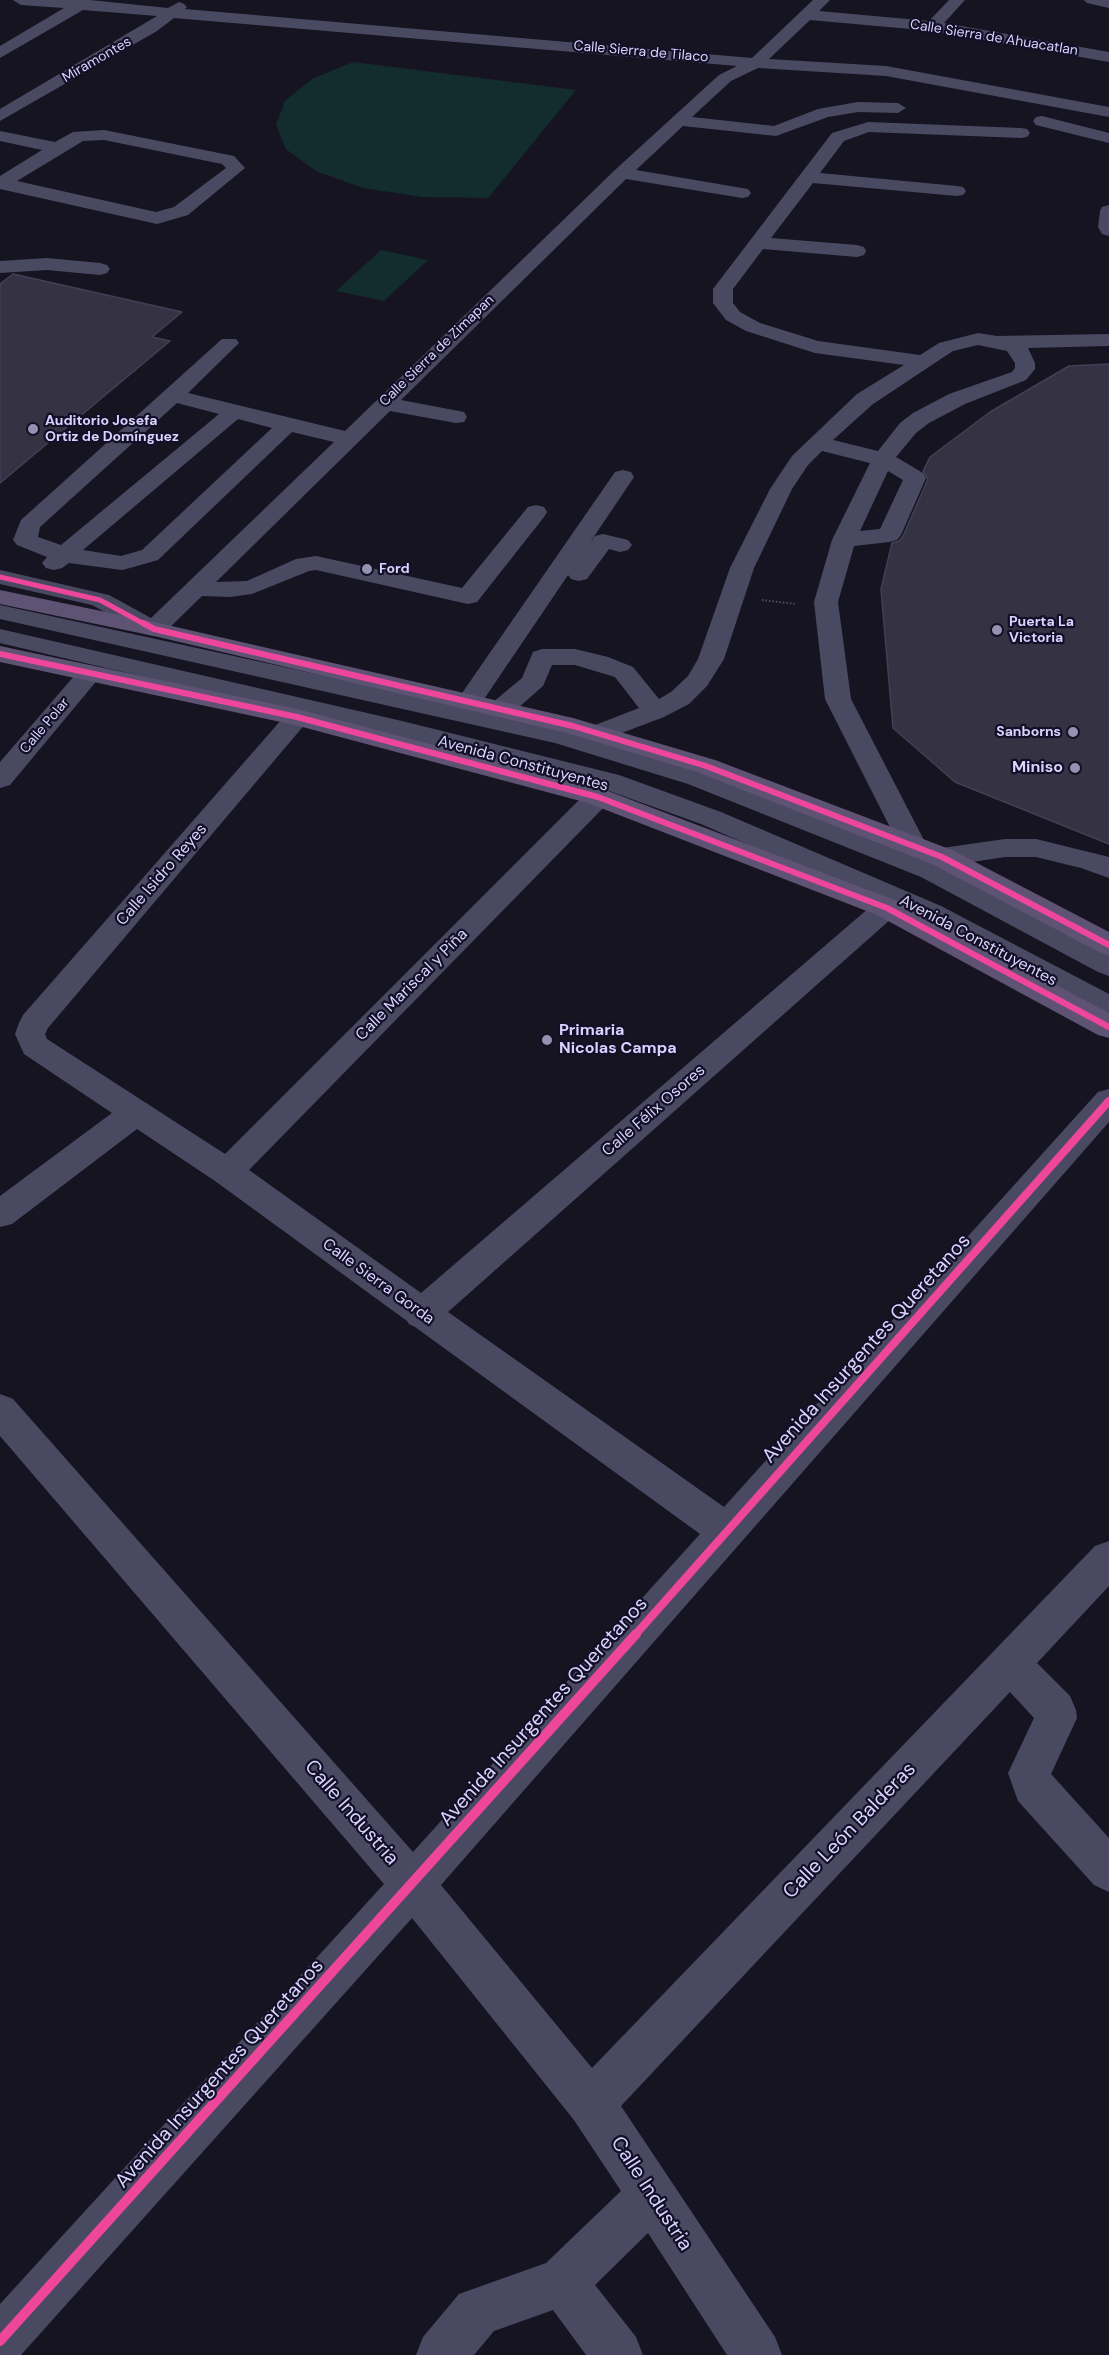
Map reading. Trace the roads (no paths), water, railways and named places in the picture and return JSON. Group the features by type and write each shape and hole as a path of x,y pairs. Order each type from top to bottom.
{"main road":[{"path":"0,597 154,629 501,709 598,733 706,766 942,857 1109,945"},
{"name":"Avenida Constituyentes","path":"0,654 297,717 598,797 887,908 1109,1027"}],"street":[{"name":"Calle Sierra de Tilaco","path":"21,0 85,2 170,13 284,22 726,69"},
{"name":"Miramontes","path":"0,116 151,28 191,0"},
{"name":"Calle Sierra de Zimapan","path":"726,69 756,63 822,0"},
{"path":"933,26 957,0"},
{"path":"1092,0 1109,3"},
{"path":"0,53 85,2"},
{"path":"284,22 302,11"},
{"name":"Calle Sierra de Ahuacatlan","path":"807,15 933,26 1109,57"},
{"name":"Calle Sierra de Zimapan","path":"154,629 622,173 680,122 726,69 743,44"},
{"path":"756,63 885,71 1109,112"},
{"path":"680,122 776,131 824,113 858,107 914,108"},
{"path":"984,115 1042,122 1109,138"},
{"path":"913,846 838,699 826,602 844,540 883,459 908,428 921,418 957,399 1019,376 1025,369 1022,356 1014,346 978,339 946,347 921,361 815,347 753,327 733,316 723,303 723,289 838,137 868,127 1021,134"},
{"path":"104,135 228,160 236,168 181,211 157,218 1,184 79,136 104,135"},
{"path":"0,136 57,148"},
{"path":"622,173 742,194"},
{"path":"809,177 957,190"},
{"path":"1109,211 1107,227 1109,230"},
{"path":"760,243 857,251"},
{"path":"0,267 47,264 100,268"},
{"path":"780,336 804,333 946,347"},
{"path":"999,342 1109,340"},
{"path":"229,343 29,525 25,540 65,555 122,563 150,555 287,425"},
{"path":"1022,356 1054,351 1109,350"},
{"path":"913,384 921,361"},
{"path":"598,733 655,711 680,698 698,681 711,659 742,568 781,489 800,461 865,399 913,384 957,399"},
{"path":"173,396 348,438"},
{"path":"384,403 456,417"},
{"path":"29,584 234,412"},
{"path":"818,443 883,459 915,478 889,536 844,540"},
{"path":"469,702 623,477"},
{"path":"196,588 230,590 252,587 304,564 316,563 468,597 536,512"},
{"path":"501,709 534,681 542,657 540,632 544,623 603,541 620,545"},
{"path":"0,578 100,600 154,629"},
{"path":"0,612 560,736 698,778 931,870 1109,965"},
{"path":"0,636 402,729 609,781 711,818 931,914 1109,1007"},
{"path":"542,657 575,657 598,662 624,672 655,711"},
{"name":"Calle Polar","path":"0,779 90,673"},
{"name":"Calle Isidro Reyes","path":"30,1034 34,1023 297,717"},
{"name":"Calle Mariscal y Piña","path":"227,1172 598,797"},
{"path":"942,857 1005,848 1036,848 1088,860 1109,868"},
{"name":"Calle Félix Osores","path":"421,1314 887,908"},
{"name":"Calle Sierra Gorda","path":"30,1034 35,1046 227,1172 726,1532"},
{"name":"Avenida Insurgentes Queretanos","path":"0,2341 413,1885 1109,1101"},
{"path":"0,1214 135,1113"},
{"name":"Calle Industria","path":"0,1410 413,1885 591,2103 757,2355"},
{"name":"Calle León Balderas","path":"591,2103 1109,1559"},
{"path":"1010,1663 1055,1710 1056,1718 1029,1773 1034,1786 1109,1870"},
{"path":"441,2355 477,2312 562,2282 625,2223 651,2194"},
{"path":"562,2282 618,2355"}],"place":[{"name":"Auditorio Josefa Ortiz de Domínguez","path":"33,429"},
{"name":"Ford","path":"367,569"},
{"name":"Puerta La Victoria","path":"997,630"},
{"name":"Sanborns","path":"1073,732"},
{"name":"Miniso","path":"1075,768"},
{"name":"Primaria Nicolas Campa","path":"547,1040"}]}
